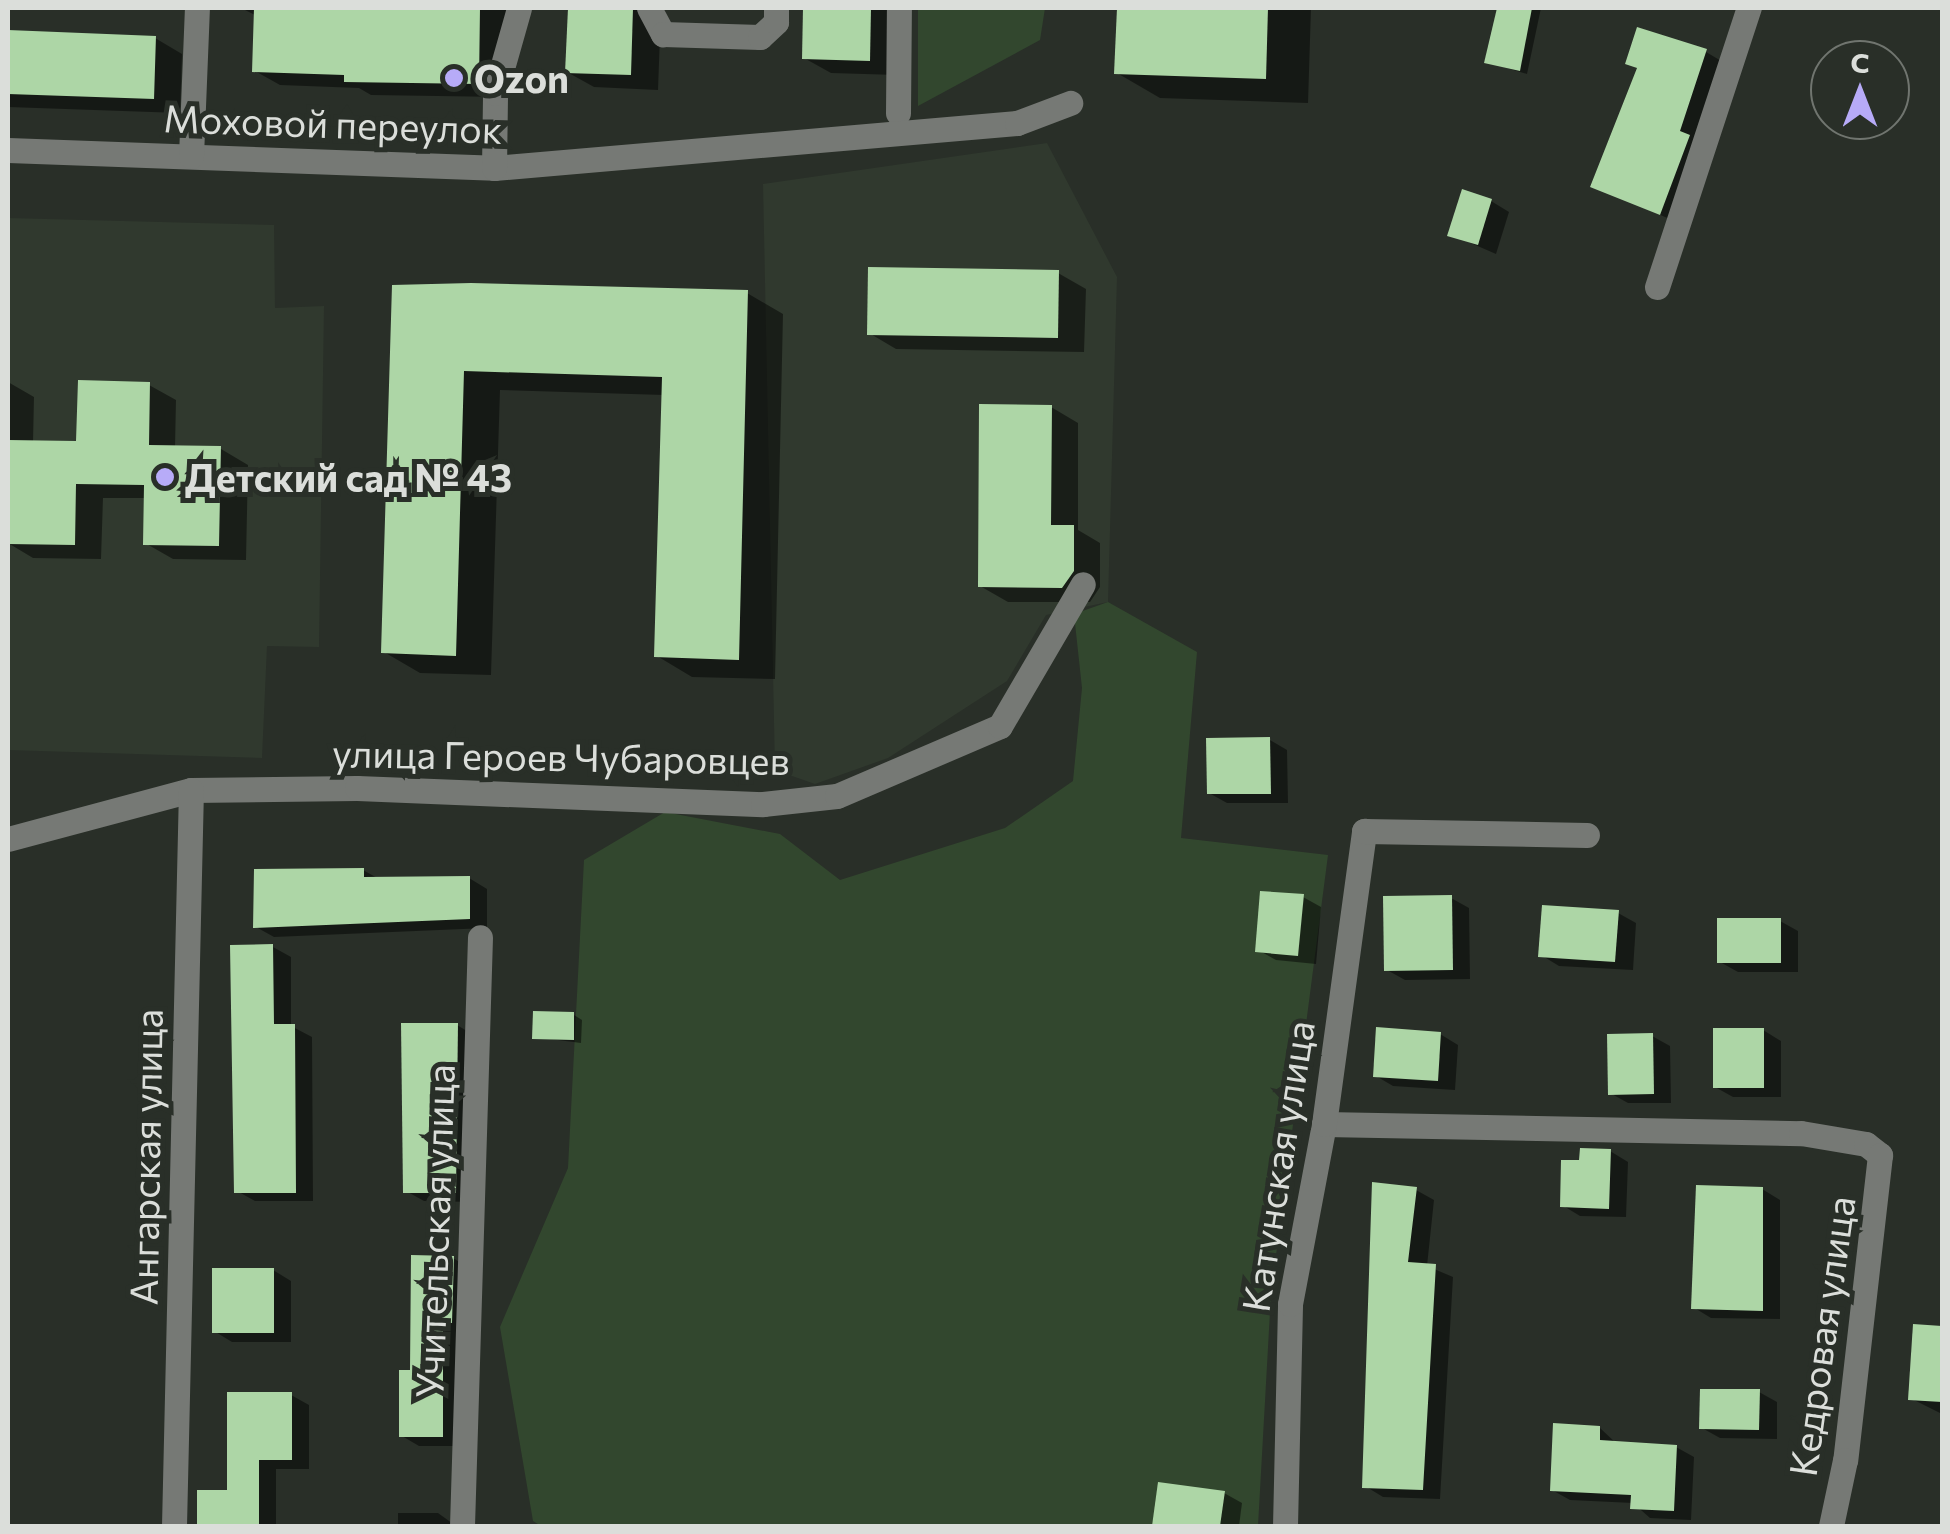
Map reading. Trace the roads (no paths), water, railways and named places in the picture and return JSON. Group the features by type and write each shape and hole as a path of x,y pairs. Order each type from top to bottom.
{"street":[{"path":"192,156 196,8"},
{"path":"494,168 495,92 519,8"},
{"path":"649,8 663,34 760,37 776,22 776,8"},
{"path":"898,113 899,8"},
{"path":"1657,288 1749,8"},
{"name":"Моховой переулок","path":"8,150 494,168 948,131 1017,123 1070,104"},
{"name":"улица Героев Чубаровцев","path":"8,838 192,790 358,788 763,804 837,796 1000,726 1084,584"},
{"name":"Ангарская улица","path":"174,1526 192,790"},
{"name":"Катунская улица","path":"1285,1526 1290,1304 1324,1124 1364,831 1374,826 1586,835"},
{"name":"Учительская улица","path":"462,1526 480,937"},
{"name":"Кедровая улица","path":"1324,1124 1800,1133 1866,1144 1880,1155 1845,1460 1832,1526"}],"place":[{"name":"Ozon","path":"454,78"},
{"name":"Детский сад № 43","path":"165,477"}]}
